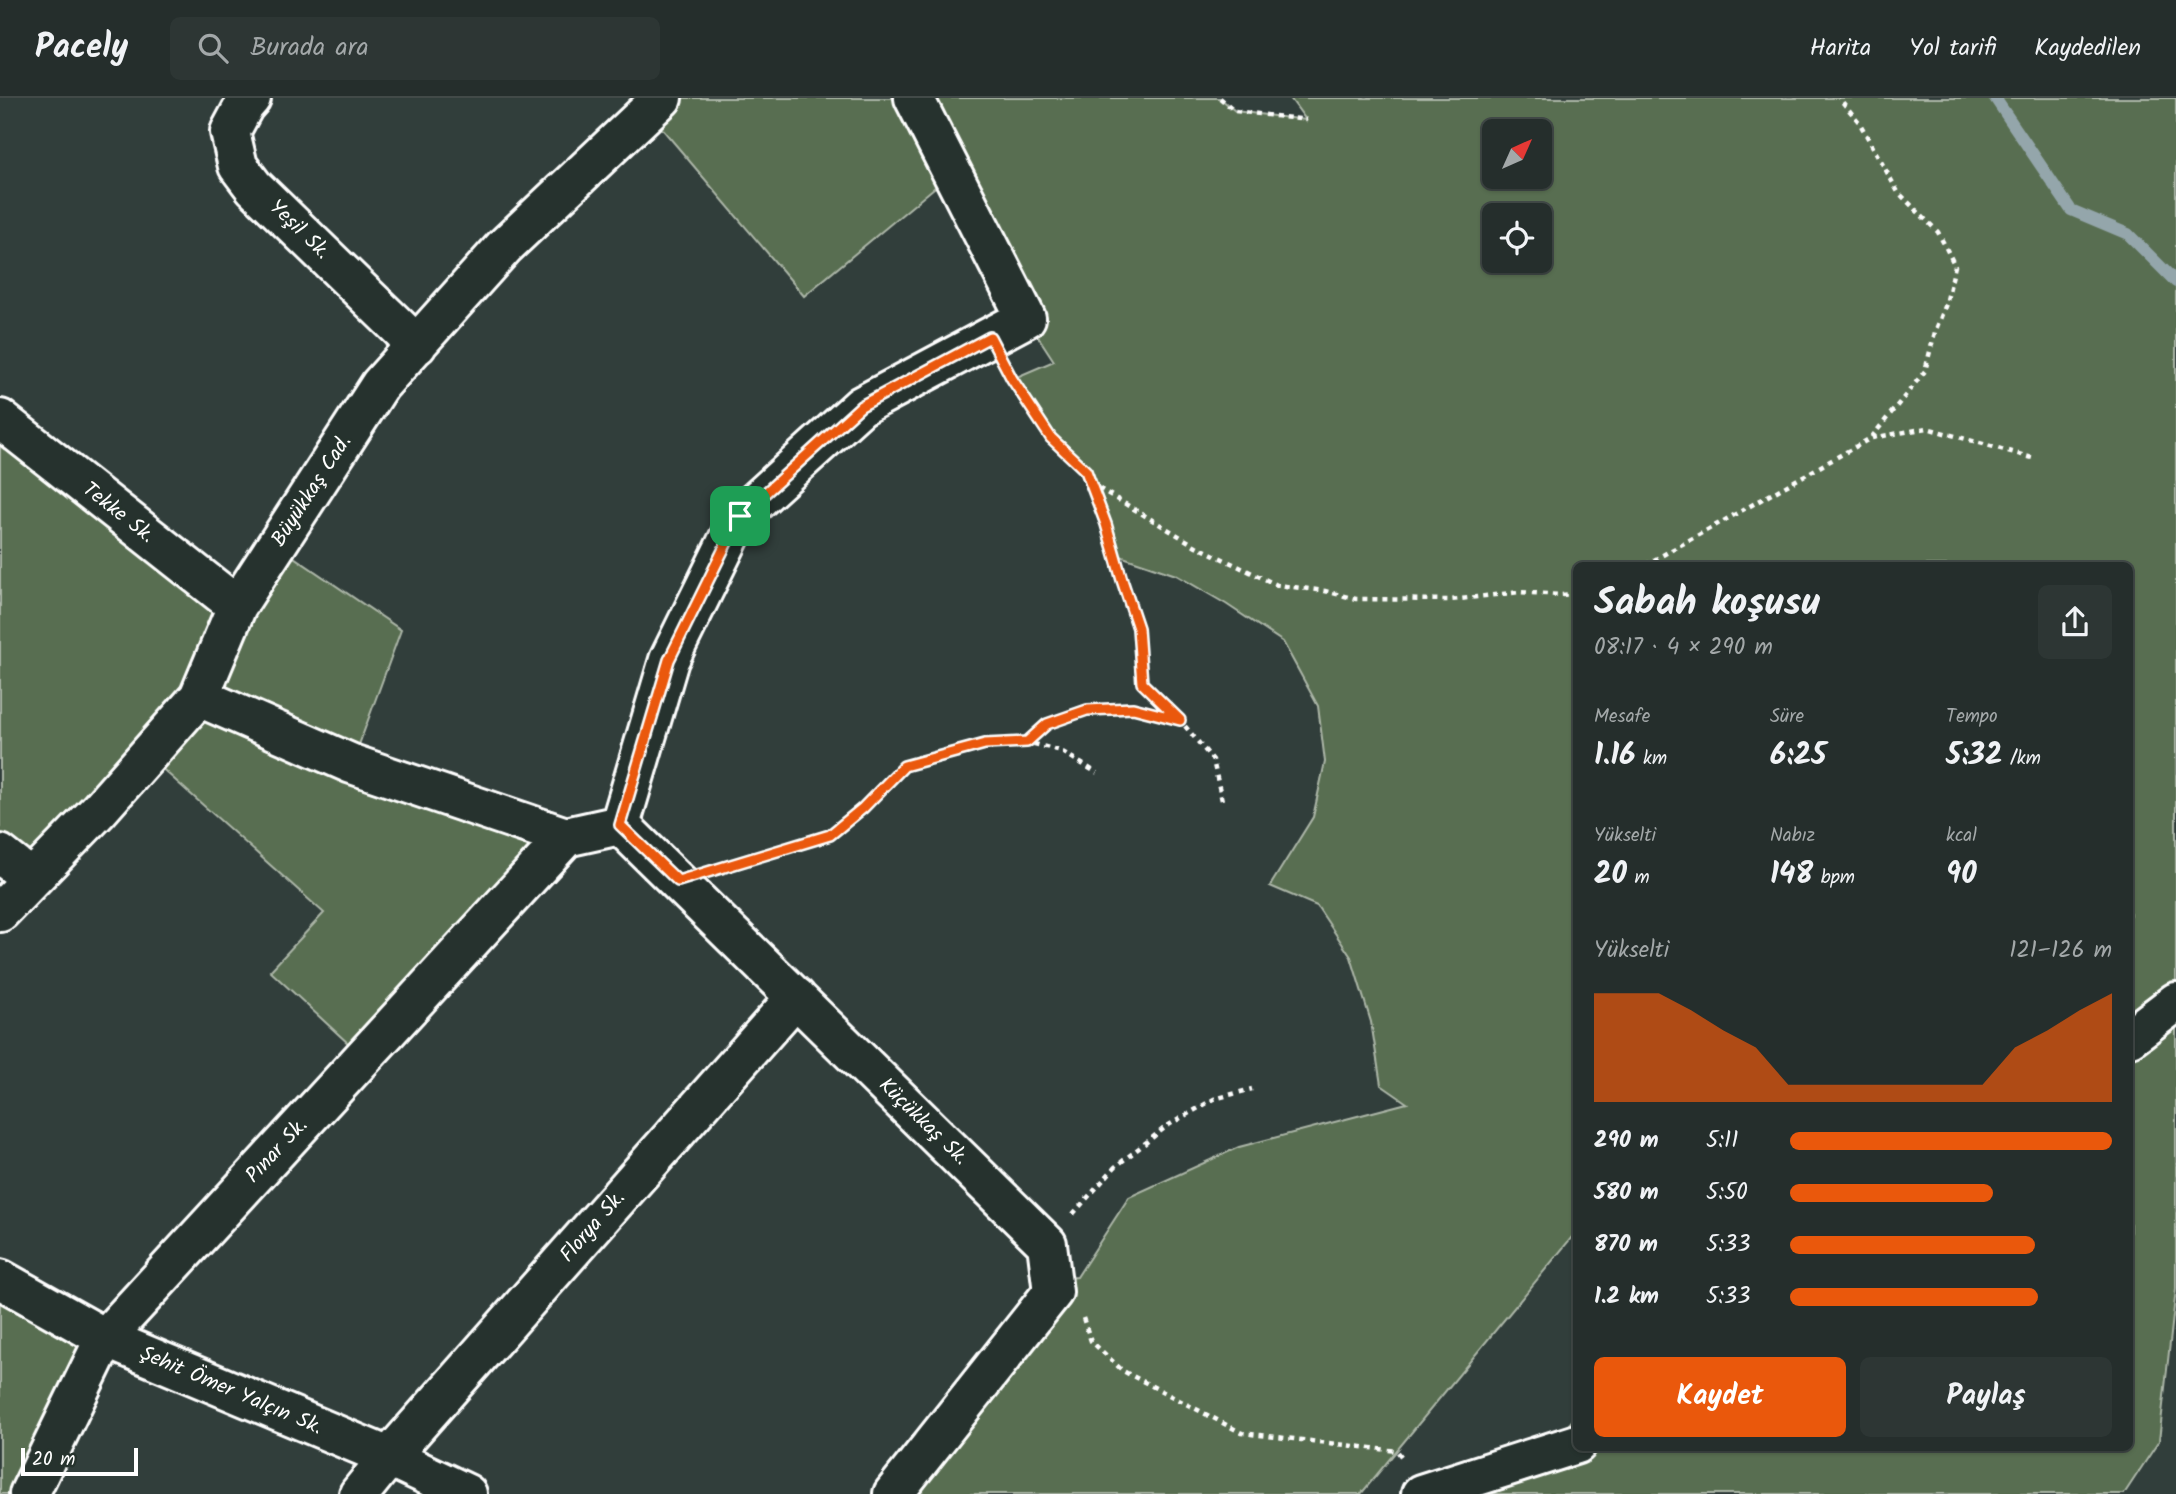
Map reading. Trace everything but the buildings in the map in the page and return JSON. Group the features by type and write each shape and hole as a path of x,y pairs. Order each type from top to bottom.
{"street":[{"name":"Yeşil Sk.","path":"251,98 230,132 238,166 254,187 417,345"},
{"name":"Büyükkaş Cad.","path":"0,912 99,810 199,697 237,606 380,385 505,247 662,98"},
{"path":"199,697 352,764 566,837 620,825 669,660 740,516 861,406 1026,318 914,98"},
{"name":"Tekke Sk.","path":"0,419 237,606"},
{"name":"Küçükkaş Sk.","path":"620,825 1047,1244"},
{"name":"Pınar Sk.","path":"29,1494 105,1338 566,837"},
{"path":"0,854 32,880"},
{"name":"Florya Sk.","path":"359,1494 796,997"},
{"path":"2133,1035 2176,1002"},
{"path":"893,1494 1053,1292 1047,1244"},
{"name":"Şehit Ömer Yalçın Sk.","path":"0,1279 105,1338 389,1457 467,1494"},
{"path":"1424,1492 1573,1445"}],"path":[{"path":"1220,98 1235,111 1307,120"},
{"path":"1839,98 1858,122 1899,192 1938,232 1955,266 1925,371 1871,438"},
{"path":"990,337 1012,379 1051,438 1086,471 1106,524 1138,628 1142,683 1180,720 1213,760 1223,806"},
{"path":"1650,562 1871,438 1927,428 2036,459"},
{"path":"1090,483 1196,546 1277,585 1325,591 1356,599 1451,600 1520,592 1573,594"},
{"path":"1027,742 1047,724 1087,710 1133,708 1180,720"},
{"path":"678,881 830,835 863,808 904,766 985,744 1027,742 1060,751 1097,773"},
{"path":"1047,1244 1115,1167 1167,1126 1214,1098 1252,1089"},
{"path":"1086,1307 1083,1317 1091,1340 1124,1371 1242,1433 1397,1451 1424,1492"}],"green space":[{"path":"662,98 1220,98 1235,111 1306,120 1290,98 2176,98 2176,1289 2159,1441 2124,1494 1421,1494 1542,1455 1573,1420 1573,1451 2133,1451 2133,562 1573,562 1573,1236 1361,1494 893,1494 1052,1280 1077,1277 1129,1197 1239,1147 1407,1103 1381,1085 1371,1022 1351,957 1317,906 1270,886 1313,817 1325,762 1318,706 1283,642 1176,575 1114,554 1086,471 1051,438 1012,379 1054,361 1026,318 952,173 804,296 647,111"},
{"path":"0,419 236,605 276,545 401,630 352,764 566,837 363,1057 270,971 324,913 148,756 32,879 0,854"},
{"path":"0,1279 105,1338 29,1494 0,1494"}],"waterway":[{"path":"1995,98 2071,210 2128,234 2176,282"}],"route":[{"path":"990,337 1012,379 1051,438 1086,471 1106,524 1138,628 1142,683 1180,720 1133,708 1087,710 1047,724 1027,742 985,744 904,766 863,808 830,835 678,881 620,825 669,660 740,516 861,406 990,337"}]}
